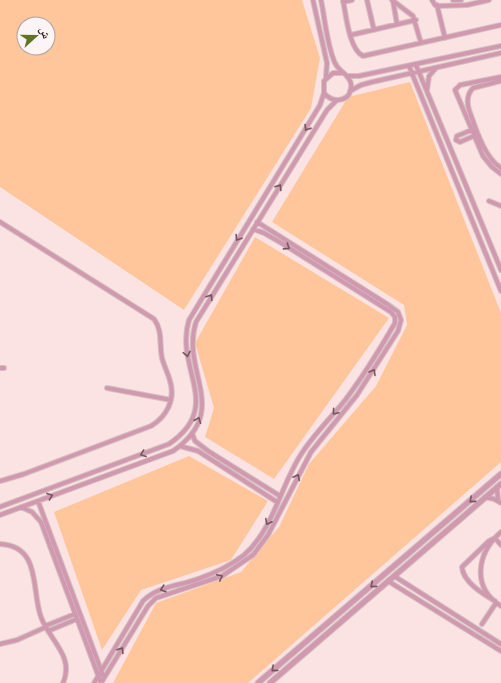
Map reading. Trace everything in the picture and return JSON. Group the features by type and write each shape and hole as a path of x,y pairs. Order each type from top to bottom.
{"street":[{"path":"0,506 169,444 185,430 193,415 197,399 185,349 185,339 189,320 320,105 324,93 323,85 326,77 327,63 313,0"},
{"path":"321,0 334,60 341,73"},
{"path":"352,0 343,1 355,50 363,56 501,25"},
{"path":"367,0 374,30"},
{"path":"392,0 397,24"},
{"path":"392,0 410,13 416,20 422,43"},
{"path":"432,0 437,5 445,38"},
{"path":"453,0 461,0"},
{"path":"437,5 467,5 489,0"},
{"path":"351,35 416,20"},
{"path":"326,77 333,73 341,73 347,76 359,76 501,46"},
{"path":"0,515 173,451 192,433 201,412 203,400 192,356 193,330 200,314 257,222 327,110 336,101 346,98 350,92 361,85 501,53"},
{"path":"416,65 501,270"},
{"path":"409,66 501,291"},
{"path":"427,92 427,81 436,68"},
{"path":"347,76 350,82 350,92"},
{"path":"501,77 458,85 455,92 490,159 501,168"},
{"path":"470,91 475,88 501,81"},
{"path":"468,84 470,91 468,107 474,129"},
{"path":"324,93 329,98 336,101"},
{"path":"474,129 457,136 456,140 460,142 477,135"},
{"path":"477,135 487,162 501,174"},
{"path":"489,201 501,206"},
{"path":"0,222 154,319 160,333 162,359 171,385 171,400 165,414 150,426 24,474 0,481"},
{"path":"101,683 148,606 156,598 222,576 253,555 268,535 311,452 367,381 398,331 400,323 398,312 257,222"},
{"path":"94,683 143,601 152,592 198,579 225,568 244,555 262,534 300,457 360,380 395,323 391,312 283,244 264,233 253,229"},
{"path":"107,388 171,400"},
{"path":"192,433 195,441 203,447 280,496"},
{"path":"180,446 198,451 277,502"},
{"path":"258,683 501,474"},
{"path":"485,497 500,502 499,485"},
{"path":"270,683 499,485"},
{"path":"38,501 104,678"},
{"path":"20,507 32,512 40,522 101,683"},
{"path":"496,602 483,583 480,567 484,551 501,532"},
{"path":"495,538 501,545"},
{"path":"495,538 473,555 463,565 462,569 468,581 501,606"},
{"path":"0,544 13,546 28,561 34,573 38,606 46,628 66,660 66,675 63,683"},
{"path":"394,576 501,644"},
{"path":"388,581 501,651"},
{"path":"482,624 496,602"},
{"path":"0,644 24,638 75,614"},
{"path":"46,628 77,619"}],"shaded area":[{"path":"0,0 302,0 320,58 311,108 184,310 0,187"},
{"path":"410,82 501,313 501,462 248,683 113,683 156,603 241,572 279,527 309,464 376,386 407,325 404,305 272,222 348,97"},
{"path":"255,237 389,318 274,479 205,437 214,408 195,343"},
{"path":"189,456 268,501 231,560 141,590 102,650 54,512"}]}
